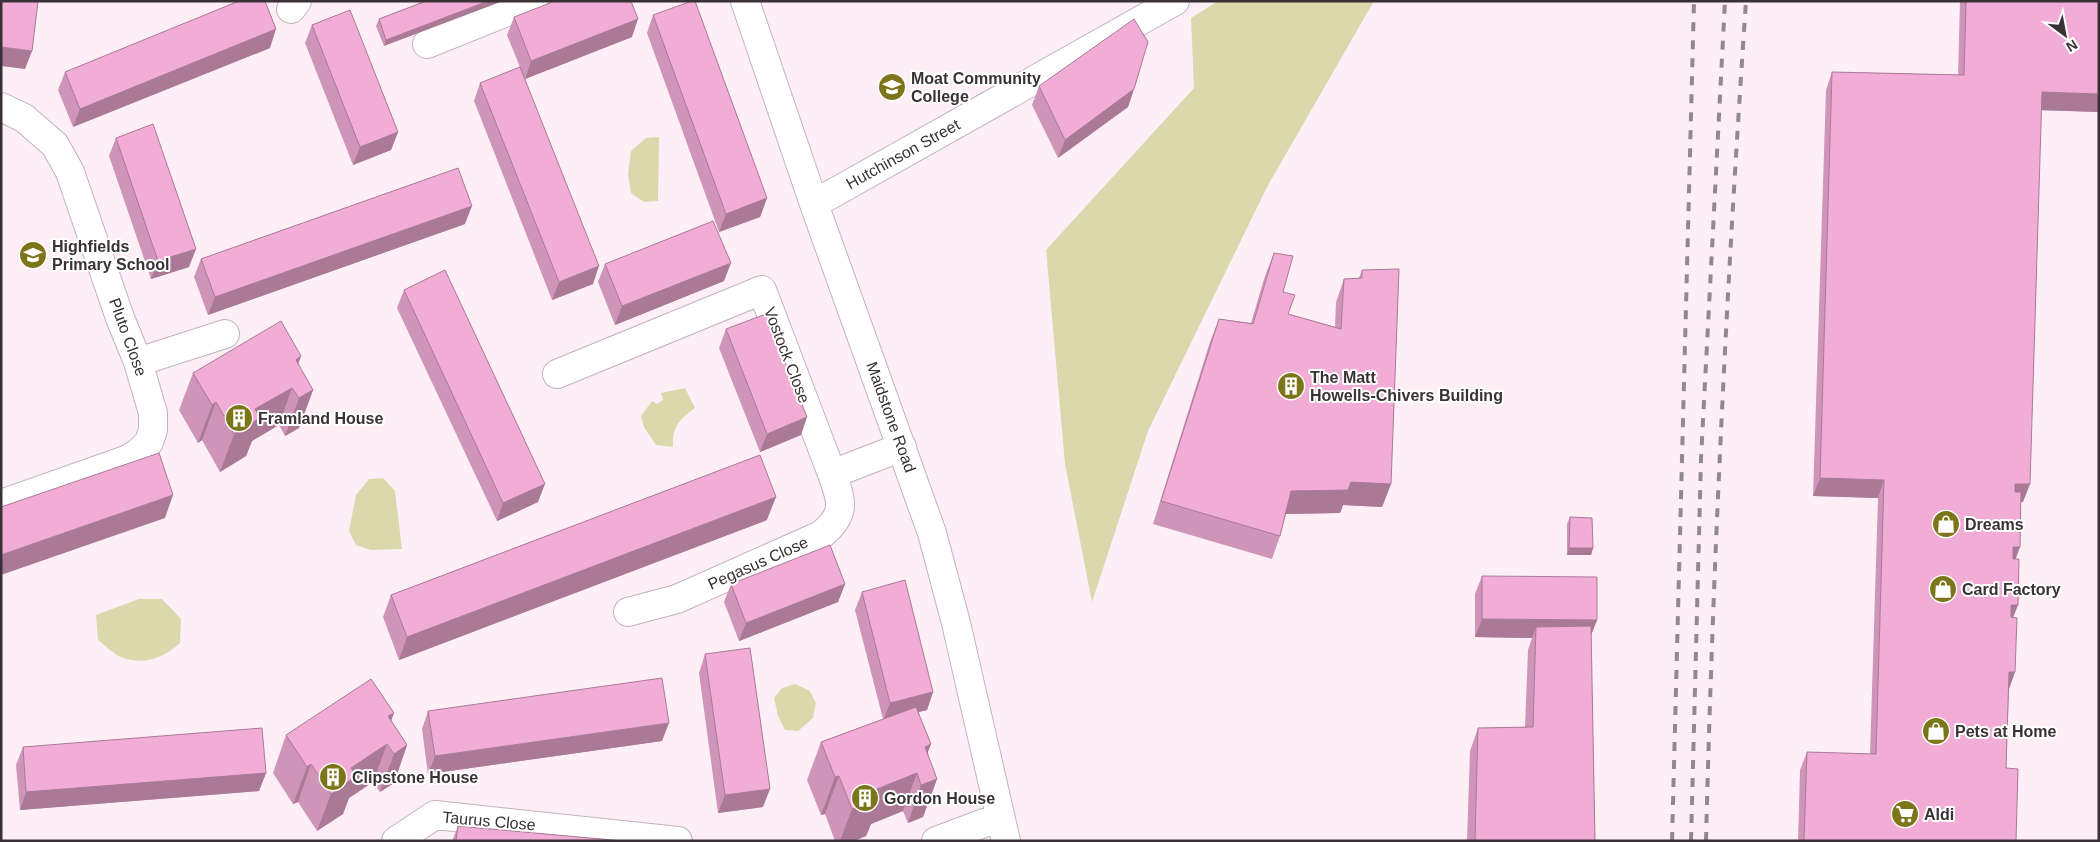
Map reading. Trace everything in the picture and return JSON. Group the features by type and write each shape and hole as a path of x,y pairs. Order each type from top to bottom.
{"street":[{"path":"427,44 534,1"},
{"name":"Maidstone Road","path":"745,1 814,204 932,532 956,623 1003,829"},
{"name":"Hutchinson Street","path":"814,204 1175,1"},
{"name":"Pluto Close","path":"1,107 24,118 55,145 70,172 120,318 138,362 154,413 153,430 149,442 138,453 126,460 1,504"},
{"name":"Vostock Close","path":"557,374 762,290 832,474"},
{"path":"138,362 225,334"},
{"path":"832,474 902,447"},
{"name":"Pegasus Close","path":"628,612 677,599 821,535 831,527 838,515 842,500 832,474"},
{"name":"Taurus Close","path":"396,841 435,815 678,841"},
{"path":"936,841 1003,829"}],"shaded area":[{"path":"1218,1 1374,1 1267,187 1148,431 1092,602 1065,464 1046,250 1194,88 1191,18"},
{"path":"659,137 658,201 644,202 631,193 628,174 631,151 646,138"},
{"path":"685,388 695,408 685,416 675,429 673,447 656,445 644,427 641,416 652,401 657,404 663,400 661,393"},
{"path":"383,478 395,491 402,549 371,550 356,545 349,531 356,495 369,479"},
{"path":"139,599 162,599 181,619 180,643 167,653 153,659 138,661 121,657 98,640 96,615"},
{"path":"795,684 810,691 816,703 813,718 798,731 785,730 778,716 774,698 782,688"}],"building":[{"path":"1,1 38,1 32,51 1,47"},
{"path":"239,1 265,1 276,29 80,109 65,72"},
{"path":"426,1 488,1 386,40 379,19"},
{"path":"555,1 631,1 638,19 531,61 514,17"},
{"path":"695,1 767,198 726,214 653,15"},
{"path":"1966,1 2099,1 2099,94 2042,92 2030,484 2015,484 2015,492 2021,492 2020,547 2013,547 2013,559 2019,559 2018,605 2011,605 2011,617 2017,618 2015,672 2009,672 2006,768 2018,769 2016,841 1804,841 1807,752 1876,754 1884,480 1820,478 1832,72 1964,75"},
{"path":"350,10 398,132 360,147 312,25"},
{"path":"1134,19 1148,42 1134,89 1065,140 1039,86"},
{"path":"520,67 599,266 559,282 480,83"},
{"path":"153,124 196,249 158,261 116,138"},
{"path":"458,168 472,206 215,297 201,259"},
{"path":"713,221 731,263 622,306 605,264"},
{"name":"The Matt Howells-Chivers Building","path":"1274,253 1293,256 1283,292 1295,295 1288,314 1341,329 1344,279 1362,278 1362,270 1399,269 1391,484 1351,482 1348,490 1291,491 1280,536 1161,501 1219,319 1253,324"},
{"path":"445,270 545,484 503,503 404,290"},
{"path":"766,314 807,417 767,434 726,329"},
{"path":"281,321 301,356 296,360 313,390 299,398 292,388 255,409 260,418 234,434 216,402 212,405 193,373"},
{"path":"159,453 173,495 1,555 1,507"},
{"path":"760,455 776,497 407,637 391,595"},
{"path":"1570,517 1592,518 1593,548 1569,548"},
{"path":"830,545 845,584 746,623 731,584"},
{"path":"1482,576 1597,577 1597,620 1482,619"},
{"path":"905,580 933,692 890,703 862,592"},
{"path":"1591,626 1595,841 1475,841 1478,728 1533,727 1536,627"},
{"path":"750,648 770,789 725,795 705,654"},
{"path":"662,678 669,723 435,756 428,711"},
{"path":"371,679 394,713 388,716 407,745 394,754 387,744 351,768 356,776 331,794 311,764 307,767 286,735"},
{"path":"916,707 931,744 925,747 937,779 921,785 917,773 877,789 880,798 852,809 839,776 835,777 821,742"},
{"path":"262,728 266,773 26,792 23,747"},
{"path":"458,826 623,841 456,841"}],"railway":[{"path":"1672,841 1694,1"},
{"path":"1691,841 1701,459 1725,1"},
{"path":"1706,841 1721,421 1746,1"}],"place":[{"name":"Moat Community College","path":"892,87"},
{"name":"Highfields Primary School","path":"33,255"},
{"name":"The Matt Howells-Chivers Building","path":"1291,386"},
{"name":"Framland House","path":"239,418"},
{"name":"Dreams","path":"1946,524"},
{"name":"Card Factory","path":"1943,589"},
{"name":"Pets at Home","path":"1936,731"},
{"name":"Clipstone House","path":"333,777"},
{"name":"Gordon House","path":"865,798"},
{"name":"Aldi","path":"1905,814"}]}
